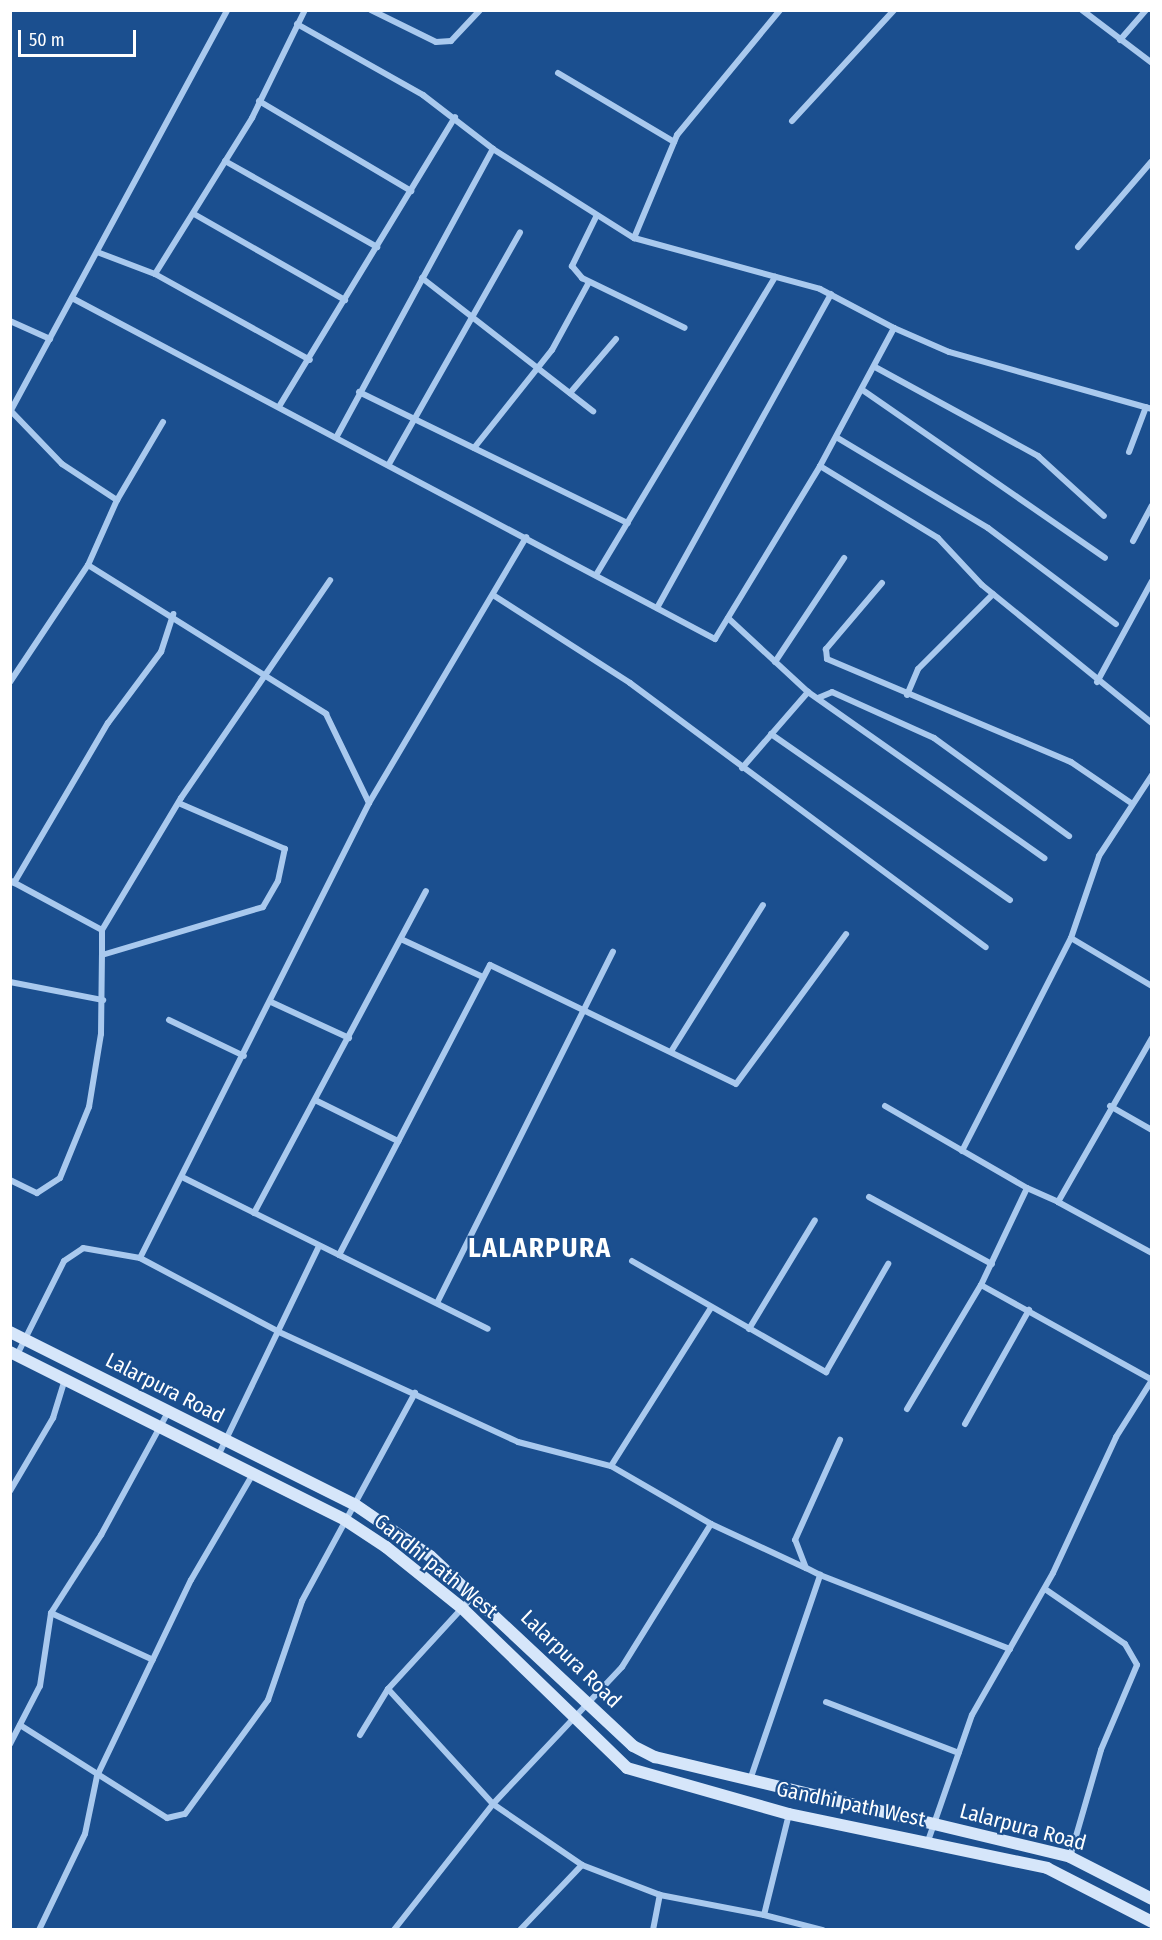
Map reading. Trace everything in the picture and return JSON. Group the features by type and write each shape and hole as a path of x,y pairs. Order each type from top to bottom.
{"street":[{"path":"117,500 62,464 11,411 227,10"},
{"path":"155,274 225,161 259,101 305,10"},
{"path":"371,10 436,42 451,41 480,10"},
{"path":"634,238 674,142 723,74 780,10"},
{"path":"792,121 894,10"},
{"path":"1082,10 1152,63"},
{"path":"1120,40 1146,10"},
{"path":"297,24 455,117 493,149 596,217 634,238 831,294 894,328 949,352 1149,408 1129,452"},
{"path":"558,73 674,142"},
{"path":"259,101 411,190"},
{"path":"280,405 310,360 455,117"},
{"path":"337,436 493,149"},
{"path":"225,161 377,247"},
{"path":"1078,247 1152,161"},
{"path":"194,214 345,300"},
{"path":"596,217 572,266 590,282 685,328"},
{"path":"389,464 520,232"},
{"path":"97,252 155,274 310,360"},
{"path":"596,575 775,277"},
{"path":"422,278 593,411"},
{"path":"474,448 538,369 570,324 590,282"},
{"path":"657,608 831,294"},
{"path":"72,297 280,405 715,639 864,391 894,328"},
{"path":"10,321 50,339"},
{"path":"570,393 616,339"},
{"path":"875,367 1038,456 1104,516"},
{"path":"864,391 1105,558"},
{"path":"359,392 628,523"},
{"path":"10,682 88,565 117,500 163,422"},
{"path":"836,437 988,528 1116,624"},
{"path":"820,465 938,538 993,594 1097,682 1152,723"},
{"path":"1133,541 1152,506"},
{"path":"140,1258 184,1178 369,803 526,537"},
{"path":"775,662 844,558"},
{"path":"88,565 268,673 326,714 369,803"},
{"path":"10,1180 37,1193 60,1178 89,1107 102,1000 102,930 178,803 330,580"},
{"path":"1097,682 1152,581"},
{"path":"882,583 824,654 907,695 1071,762 1131,803"},
{"path":"907,695 918,669 993,594"},
{"path":"493,595 630,683 986,947"},
{"path":"102,930 12,882 108,723 161,652 173,614"},
{"path":"728,618 808,692 1044,858"},
{"path":"742,768 808,692"},
{"path":"818,698 832,692 934,738 1068,836"},
{"path":"771,734 1010,900"},
{"path":"962,1151 1071,938 1099,856 1131,803 1152,775"},
{"path":"102,955 263,907 278,881 285,849 178,803"},
{"path":"254,1213 403,940 426,891"},
{"path":"672,1050 763,904"},
{"path":"339,1255 490,965 672,1050 736,1084 846,934"},
{"path":"1071,938 1152,986"},
{"path":"403,940 483,977"},
{"path":"437,1304 588,1011 613,952"},
{"path":"10,982 102,1000"},
{"path":"271,1002 349,1038"},
{"path":"170,1020 244,1056"},
{"path":"1058,1202 1110,1106 1152,1038"},
{"path":"315,1100 398,1142"},
{"path":"885,1106 1027,1188 1058,1202 1152,1253"},
{"path":"1110,1106 1152,1130"},
{"path":"184,1178 318,1248 339,1255 488,1329"},
{"path":"907,1409 981,1285 1027,1188"},
{"path":"870,1197 992,1264"},
{"path":"749,1329 815,1220"},
{"path":"14,1353 25,1339 64,1261 82,1248 140,1258 279,1332 518,1442 611,1466 711,1524 820,1575 1010,1648"},
{"path":"218,1456 318,1248"},
{"path":"632,1261 826,1372 888,1264"},
{"path":"928,1841 972,1715 1045,1588 1150,1379 981,1285"},
{"path":"611,1466 711,1308"},
{"path":"965,1424 1029,1310"},
{"name":"Lalarpura Road","path":"10,1332 354,1504 475,1594 633,1746 655,1757 1070,1857 1152,1899"},
{"name":"Gandhi path West","path":"14,1353 345,1520 462,1608 627,1768 789,1814 928,1841 1047,1868 1152,1922"},
{"path":"10,1491 53,1418 65,1379"},
{"path":"20,1725 97,1776 167,1818 185,1814 268,1700 302,1601 415,1393"},
{"path":"10,1744 40,1686 51,1613 162,1427 168,1412"},
{"path":"806,1568 795,1540 840,1440"},
{"path":"39,1929 85,1834 97,1776 191,1580 253,1473"},
{"path":"394,1929 493,1804 622,1666 711,1524"},
{"path":"750,1780 820,1575"},
{"path":"1045,1588 1125,1644 1137,1665 1101,1750 1070,1857"},
{"path":"360,1736 388,1689 475,1594"},
{"path":"51,1613 153,1660"},
{"path":"388,1689 493,1804 582,1864 660,1894 823,1929"},
{"path":"826,1702 959,1753"},
{"path":"764,1915 789,1814"},
{"path":"520,1929 582,1864"},
{"path":"653,1929 660,1894"}],"district":[{"name":"LALARPURA","path":"540,1249"}]}
